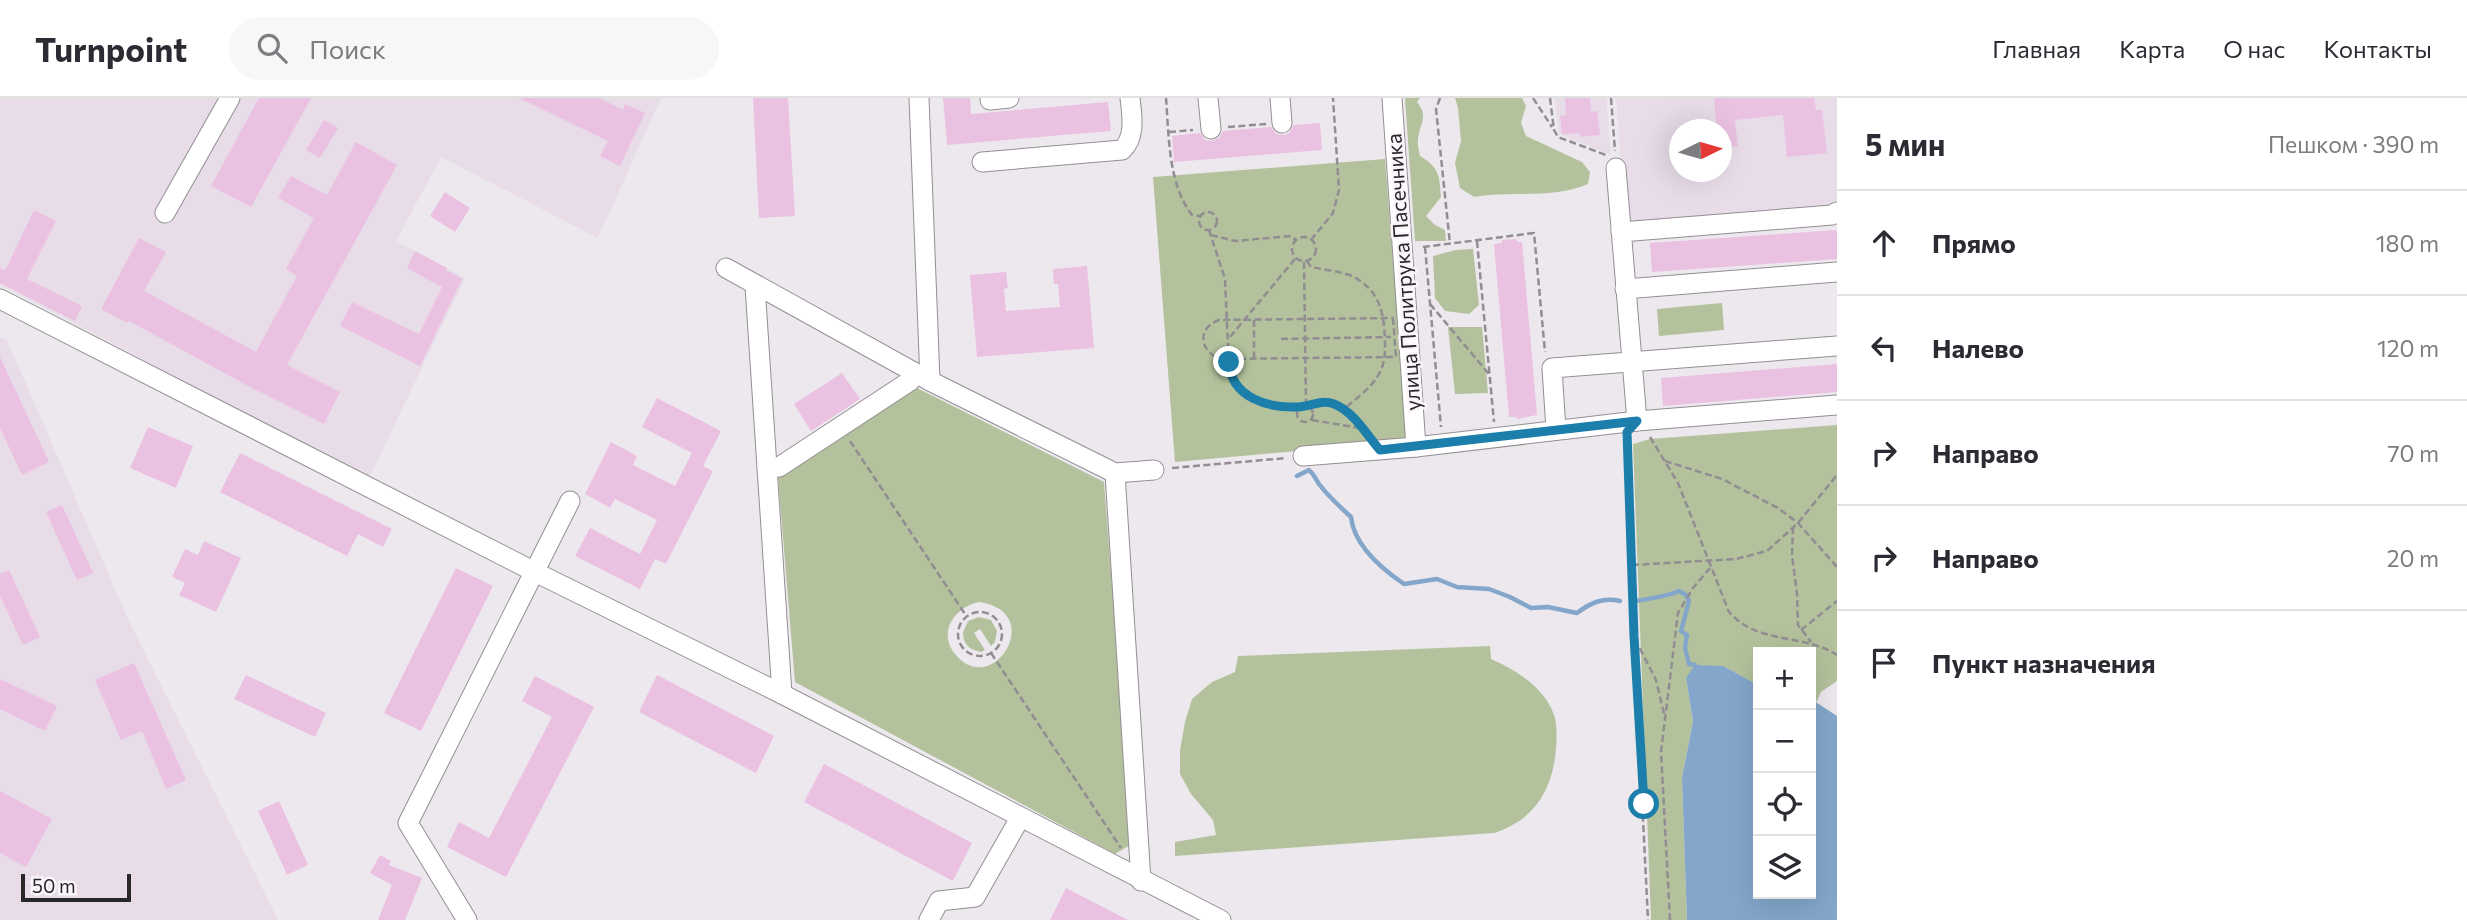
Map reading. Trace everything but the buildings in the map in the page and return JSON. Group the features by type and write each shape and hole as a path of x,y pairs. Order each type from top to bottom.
{"street":[{"path":"165,213 230,98"},
{"path":"919,98 922,377"},
{"path":"982,162 1122,150 1129,144 1131,134 1130,98"},
{"path":"1208,98 1210,129"},
{"path":"1280,98 1282,123"},
{"name":"улица Политрука Пасечника","path":"1392,98 1402,248 1401,336 1416,447"},
{"path":"1615,162 1637,421"},
{"path":"1621,233 1832,215 1837,212"},
{"path":"726,268 922,377 1115,473 1154,470"},
{"path":"1625,289 1837,271"},
{"path":"755,286 782,694"},
{"path":"0,299 535,572 782,694 1221,920"},
{"path":"1556,430 1552,368 1837,346"},
{"path":"767,468 779,467 910,381 922,377"},
{"path":"1303,456 1416,447 1637,421 1837,405"},
{"path":"1115,473 1141,881"},
{"path":"467,920 408,824 570,500"},
{"path":"929,920 939,901 975,897 1020,817"}],"path":[{"path":"1166,98 1180,195 1192,215 1200,216 1208,211 1216,216 1217,225 1209,230"},
{"path":"1311,240 1328,221 1339,190 1333,98"},
{"path":"1440,98 1436,109 1450,244"},
{"path":"1533,98 1558,137 1608,156 1615,162"},
{"path":"1550,98 1554,130"},
{"path":"1611,98 1615,162"},
{"path":"1200,216 1200,226 1209,230 1223,271 1228,320 1228,359 1235,383 1249,397 1262,403 1300,408 1312,403 1327,402 1344,409 1380,450"},
{"path":"1402,248 1534,233 1545,353 1552,368"},
{"path":"1211,235 1235,241 1291,236 1296,240"},
{"path":"1296,259 1292,248 1296,240 1305,237 1311,240 1316,251 1314,256 1306,261"},
{"path":"1477,241 1494,422"},
{"path":"1425,247 1440,427"},
{"path":"1296,259 1306,261 1311,267 1345,274 1363,283 1382,308 1385,357 1376,379 1344,409"},
{"path":"1229,338 1296,259"},
{"path":"1306,261 1305,358 1307,406 1313,412 1312,419"},
{"path":"1430,304 1490,375"},
{"path":"1393,318 1401,336 1396,357 1220,359 1210,355 1205,349 1203,336 1209,325 1219,320 1228,320 1393,318"},
{"path":"1254,320 1254,359"},
{"path":"1281,339 1401,336"},
{"path":"1300,408 1297,413 1298,420 1305,423 1312,419 1358,429 1361,427"},
{"path":"1648,920 1627,432 1637,421 1647,432 1678,483 1724,604 1736,620 1760,634 1812,643 1837,655"},
{"path":"841,427 967,617"},
{"path":"1154,470 1303,456"},
{"path":"1664,461 1731,483 1778,508 1798,523 1837,567"},
{"path":"1632,565 1736,559 1767,551 1798,523 1837,475"},
{"path":"1793,527 1792,555 1797,617 1801,629 1812,643"},
{"path":"1670,920 1661,752 1678,613 1710,567"},
{"path":"1801,629 1837,601"},
{"path":"979,612 987,613 999,623 1002,637 991,653 973,655 961,646 958,631 967,617 979,612"},
{"path":"1634,636 1656,680 1666,723"},
{"path":"991,653 1123,851"}],"shaded area":[{"path":"0,98 661,98 598,238 441,157 396,241 465,278 368,480 0,285"},
{"path":"1555,98 1606,98 1611,155 1559,134"},
{"path":"1616,98 1837,98 1837,205 1626,228"},
{"path":"0,338 7,340 128,619 278,920 0,920"}],"green space":[{"path":"1405,98 1420,98 1417,102 1423,116 1418,141 1419,152 1420,156 1435,168 1441,197 1426,216 1445,230 1446,241 1415,241"},
{"path":"1455,98 1522,98 1526,106 1521,123 1526,136 1582,162 1590,172 1588,184 1560,192 1474,197 1460,188 1455,163 1461,141"},
{"path":"1385,159 1407,441 1175,462 1153,177"},
{"path":"1473,249 1479,305 1469,314 1445,311 1435,298 1433,256"},
{"path":"1722,303 1724,330 1659,336 1657,309"},
{"path":"1448,327 1482,327 1488,393 1455,394"},
{"path":"915,387 1104,482 1132,844 1115,854 795,682 778,477","holes":["979,602 999,609 1010,621 1011,635 1007,649 997,660 984,667 969,665 955,654 950,646 948,629 951,622 963,609"]},
{"path":"1837,425 1837,681 1821,692 1816,703 1816,647 1753,647 1753,682 1723,666 1686,678 1693,721 1682,778 1687,920 1651,920 1633,444 1650,439"},
{"path":"979,617 991,620 997,631 995,642 991,646 980,629 974,633 985,650 981,652 968,646 963,632 968,621"},
{"path":"1490,646 1491,659 1520,674 1544,696 1556,723 1556,748 1551,777 1539,801 1521,820 1494,833 1175,856 1175,842 1216,835 1213,820 1191,794 1180,774 1180,750 1192,699 1212,682 1235,672 1238,656"}],"water":[{"path":"1695,665 1723,666 1753,682 1753,899 1816,899 1816,702 1837,716 1837,920 1687,920 1682,778 1693,721 1686,678"}],"waterway":[{"path":"1297,476 1309,470 1311,472 1326,493 1351,517 1357,538 1370,556 1404,584 1437,579 1457,587 1489,589 1531,608 1548,607 1577,613 1597,602 1620,601"},
{"path":"1636,601 1679,591 1686,595 1689,601 1681,631 1687,635 1685,648 1689,664 1695,665"}],"route":[{"path":"1229,362 1235,383 1249,397 1262,403 1300,408 1317,402 1338,405 1347,411 1380,450 1637,421 1627,432 1634,636 1644,804"}]}
